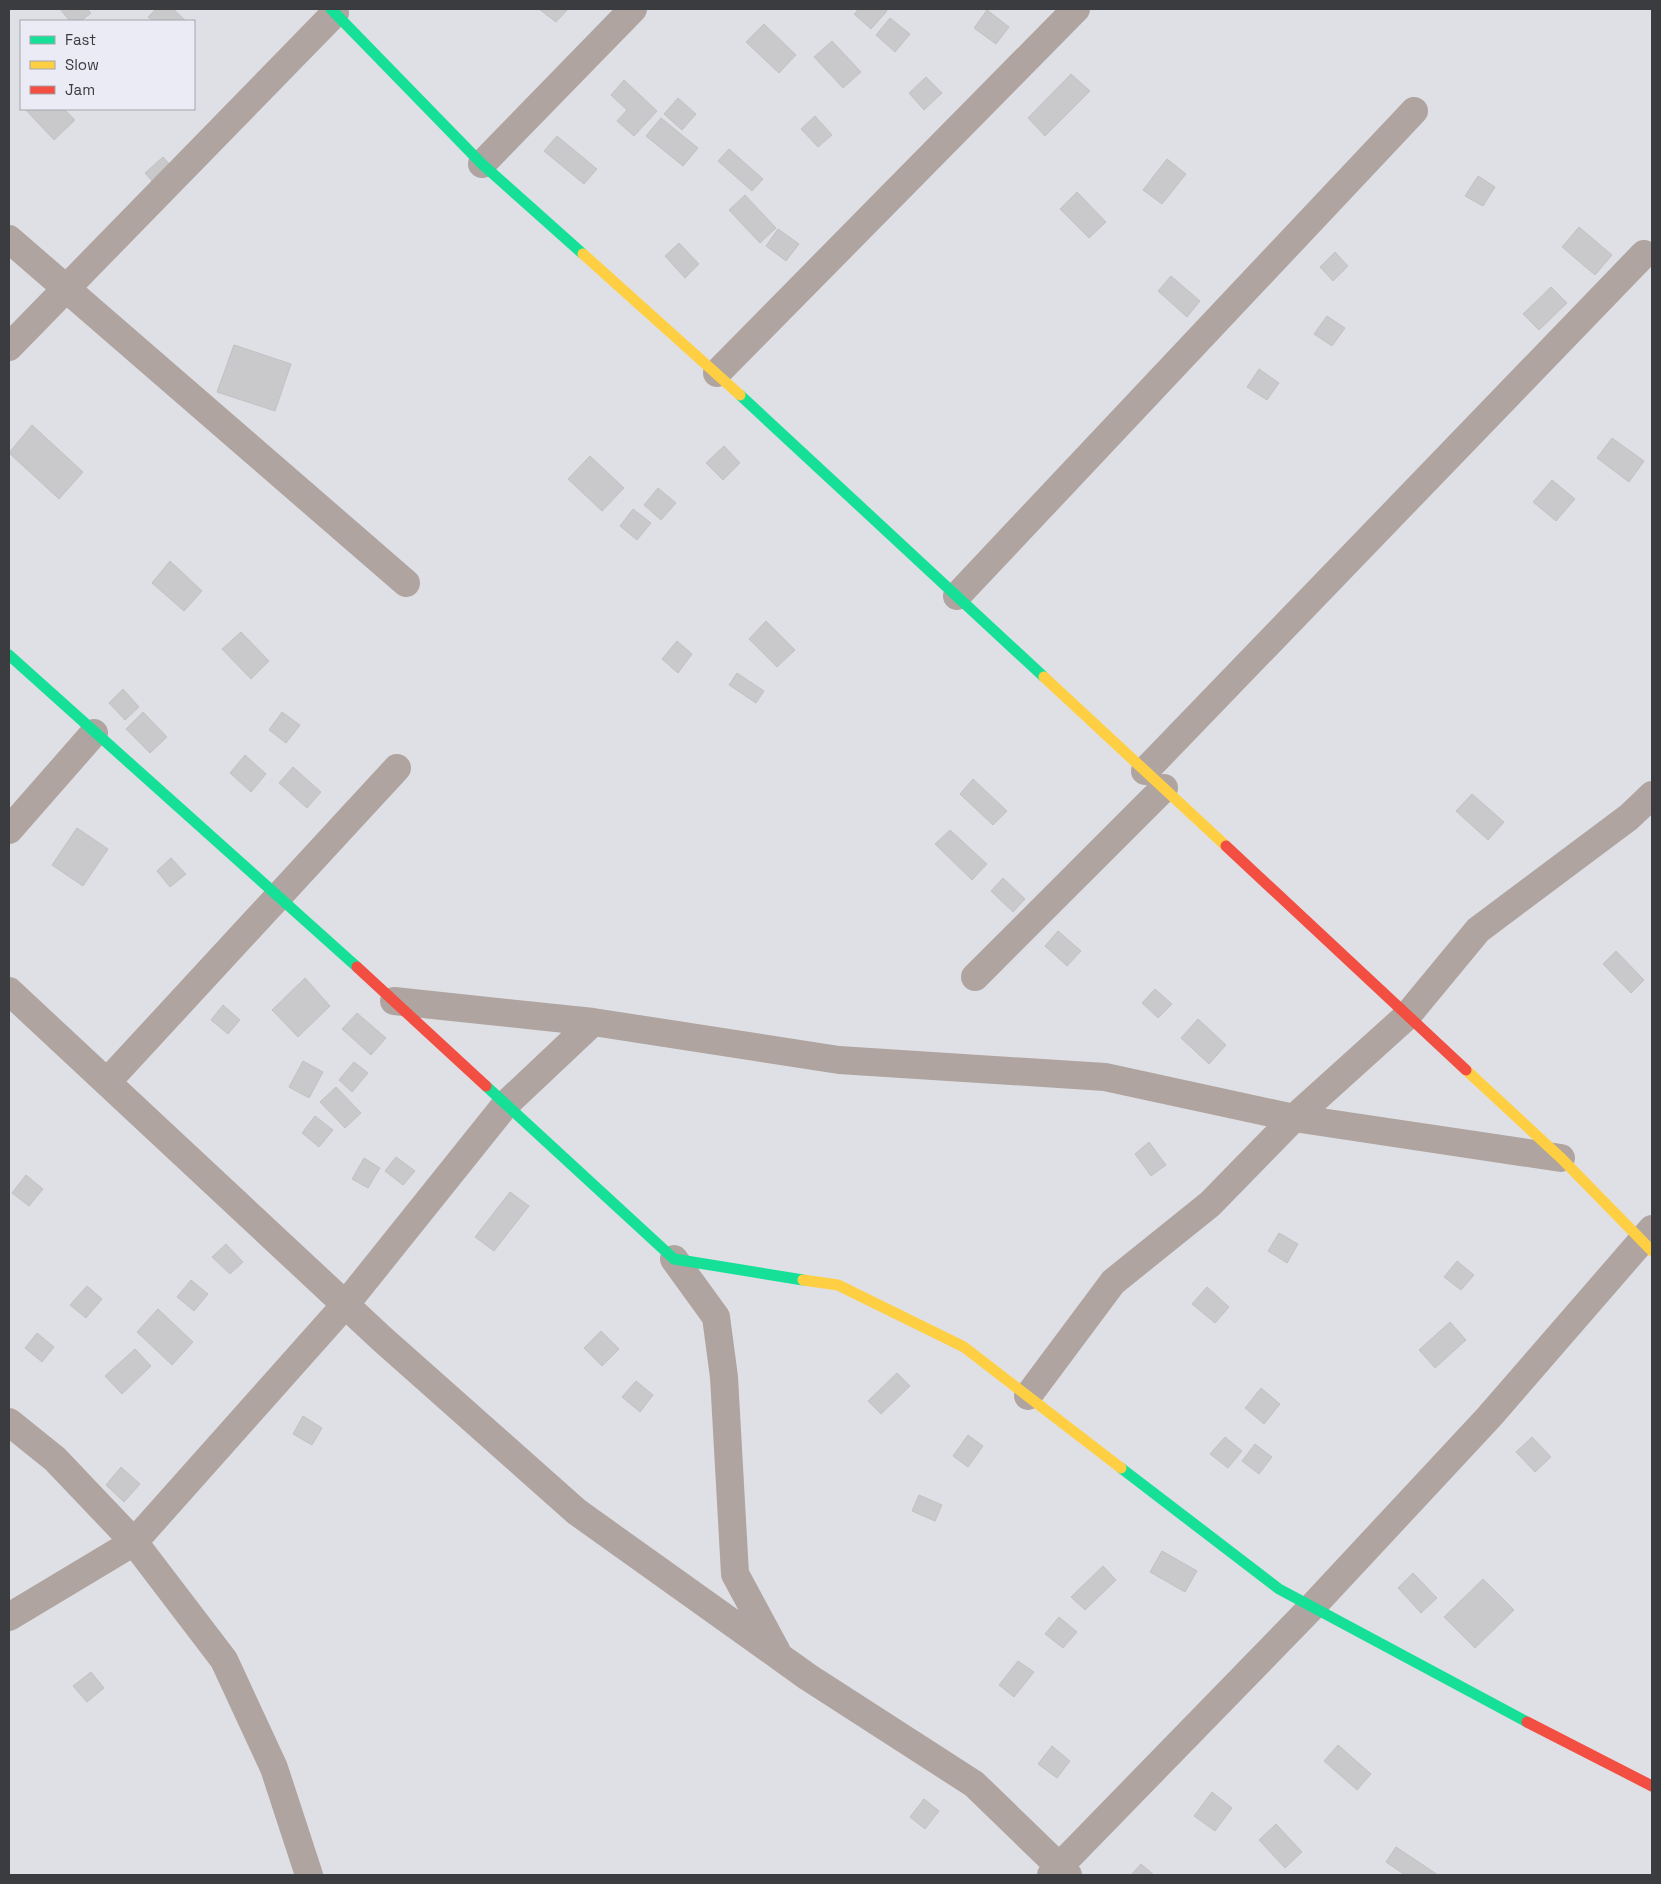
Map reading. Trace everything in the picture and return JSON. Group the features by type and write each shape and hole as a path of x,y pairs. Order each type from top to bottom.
{"street":[{"path":"482,164 633,9"},
{"path":"717,373 1076,9"},
{"path":"9,347 333,11 482,164 717,373 1649,1240 1489,1417 1312,1607 1059,1873 974,1784 780,1658 577,1512 345,1305 9,991"},
{"path":"957,596 1414,111"},
{"path":"9,239 406,583"},
{"path":"975,977 1154,780 1644,254"},
{"path":"9,654 94,733 280,896 674,1259 716,1317 724,1377 735,1574 780,1658"},
{"path":"9,830 94,733"},
{"path":"107,1082 397,768"},
{"path":"1028,1396 1113,1282 1210,1204 1294,1118 1407,1016 1478,930 1629,817 1652,795"},
{"path":"394,1000 593,1022 839,1060 1104,1077 1294,1118 1561,1158"},
{"path":"9,1617 134,1542 345,1305 506,1104 593,1022"},
{"path":"674,1259 838,1285 964,1347 1279,1589 1505,1711 1652,1786"},
{"path":"9,1422 55,1459 134,1542 224,1660 274,1768 309,1875"}],"building":[{"path":"60,9 87,9 91,13 82,20 69,20"},
{"path":"156,9 173,9 185,20 152,20 148,17"},
{"path":"539,9 568,9 556,22"},
{"path":"859,9 884,9 887,11 871,29 854,14"},
{"path":"987,10 1009,27 996,44 974,28"},
{"path":"890,18 910,34 895,52 876,35"},
{"path":"764,24 796,55 779,73 746,42"},
{"path":"832,41 861,72 843,88 814,57"},
{"path":"1071,74 1090,91 1045,136 1028,118"},
{"path":"926,77 942,93 924,110 909,93"},
{"path":"624,80 657,111 634,136 617,121 627,110 611,95"},
{"path":"678,98 696,114 682,130 664,114"},
{"path":"26,110 65,110 75,120 54,140"},
{"path":"815,116 832,135 818,147 801,129"},
{"path":"661,118 698,148 683,166 646,136"},
{"path":"557,136 597,169 584,184 544,151"},
{"path":"729,149 763,179 752,191 718,161"},
{"path":"163,157 178,174 161,191 145,173"},
{"path":"1167,159 1186,174 1162,204 1143,190"},
{"path":"1478,176 1495,187 1483,206 1465,196"},
{"path":"1077,192 1106,222 1089,238 1060,209"},
{"path":"745,195 776,228 760,243 729,210"},
{"path":"1579,227 1612,255 1595,275 1562,247"},
{"path":"778,229 799,244 786,261 766,246"},
{"path":"679,243 699,264 685,278 665,256"},
{"path":"1335,252 1348,266 1333,281 1320,267"},
{"path":"1171,276 1200,301 1187,317 1158,291"},
{"path":"1551,287 1567,303 1539,330 1523,314"},
{"path":"1327,316 1345,328 1332,346 1314,334"},
{"path":"234,345 291,364 275,411 217,392"},
{"path":"1259,369 1279,383 1267,400 1247,387"},
{"path":"32,425 83,472 59,499 9,453"},
{"path":"1612,438 1644,461 1629,482 1597,458"},
{"path":"724,446 740,463 723,480 706,463"},
{"path":"590,456 624,488 602,511 568,479"},
{"path":"1552,480 1575,499 1556,521 1533,502"},
{"path":"658,488 676,503 661,520 644,505"},
{"path":"633,509 651,523 637,540 620,526"},
{"path":"170,561 202,591 184,611 152,583"},
{"path":"766,621 795,650 777,667 749,639"},
{"path":"241,632 269,661 251,679 222,649"},
{"path":"677,641 692,654 678,673 662,659"},
{"path":"737,673 764,691 756,703 729,685"},
{"path":"123,689 139,707 125,720 109,703"},
{"path":"143,712 167,737 150,753 126,729"},
{"path":"282,712 300,725 286,743 269,730"},
{"path":"245,755 266,774 251,792 230,773"},
{"path":"293,767 321,792 307,808 279,783"},
{"path":"973,779 1007,811 993,825 960,794"},
{"path":"1472,794 1504,822 1488,840 1456,811"},
{"path":"77,828 108,849 83,886 52,865"},
{"path":"950,830 987,864 972,880 935,844"},
{"path":"171,858 186,874 170,887 157,871"},
{"path":"1003,878 1025,899 1013,912 991,891"},
{"path":"1058,931 1081,951 1067,966 1045,946"},
{"path":"1616,951 1644,980 1631,993 1603,964"},
{"path":"305,978 330,1006 298,1037 272,1010"},
{"path":"1155,989 1172,1004 1158,1018 1142,1003"},
{"path":"223,1005 240,1020 228,1034 211,1020"},
{"path":"357,1013 386,1038 371,1055 342,1029"},
{"path":"1198,1019 1226,1045 1209,1064 1181,1038"},
{"path":"303,1061 323,1072 309,1098 289,1087"},
{"path":"354,1062 368,1073 352,1092 339,1080"},
{"path":"336,1087 361,1113 345,1128 320,1102"},
{"path":"315,1116 333,1130 319,1147 302,1133"},
{"path":"1149,1142 1166,1165 1151,1176 1135,1154"},
{"path":"396,1157 415,1171 403,1185 385,1171"},
{"path":"364,1158 380,1168 368,1188 352,1179"},
{"path":"26,1175 43,1189 29,1206 12,1193"},
{"path":"510,1192 529,1206 494,1251 475,1237"},
{"path":"1279,1233 1298,1244 1287,1263 1268,1251"},
{"path":"226,1244 243,1262 230,1274 212,1257"},
{"path":"1457,1261 1474,1275 1461,1290 1444,1277"},
{"path":"191,1280 208,1294 194,1311 177,1297"},
{"path":"87,1286 102,1299 86,1318 70,1305"},
{"path":"1207,1287 1229,1307 1215,1323 1192,1304"},
{"path":"158,1309 193,1342 172,1365 137,1332"},
{"path":"1450,1322 1466,1340 1435,1368 1419,1350"},
{"path":"601,1331 619,1349 602,1366 584,1348"},
{"path":"37,1333 54,1347 42,1362 25,1348"},
{"path":"135,1349 151,1366 122,1394 105,1376"},
{"path":"897,1373 910,1386 881,1414 868,1401"},
{"path":"636,1381 653,1395 640,1412 622,1397"},
{"path":"1261,1388 1280,1404 1264,1424 1245,1408"},
{"path":"303,1416 322,1428 312,1445 293,1434"},
{"path":"968,1435 983,1446 968,1467 953,1456"},
{"path":"1225,1437 1242,1451 1228,1468 1210,1454"},
{"path":"1532,1437 1551,1457 1535,1472 1516,1452"},
{"path":"1255,1444 1272,1457 1259,1474 1242,1461"},
{"path":"121,1467 140,1484 124,1502 106,1485"},
{"path":"919,1495 942,1505 935,1521 912,1511"},
{"path":"1162,1551 1197,1571 1185,1592 1150,1572"},
{"path":"1103,1566 1116,1580 1085,1610 1071,1597"},
{"path":"1413,1573 1437,1598 1421,1613 1398,1588"},
{"path":"1483,1579 1514,1610 1475,1648 1444,1617"},
{"path":"1059,1617 1077,1632 1063,1648 1045,1634"},
{"path":"1018,1661 1034,1672 1014,1697 999,1685"},
{"path":"91,1672 104,1688 87,1702 73,1686"},
{"path":"1338,1745 1371,1774 1357,1790 1324,1761"},
{"path":"1052,1746 1070,1761 1057,1778 1038,1764"},
{"path":"1212,1792 1232,1808 1215,1831 1194,1816"},
{"path":"924,1799 939,1811 925,1829 910,1817"},
{"path":"1276,1824 1302,1852 1285,1868 1259,1840"},
{"path":"1396,1847 1438,1875 1405,1875 1386,1862"},
{"path":"1141,1864 1154,1875 1131,1875"}],"traffic: fast":[{"path":"331,9 482,164 583,254"},
{"path":"740,395 1044,677"},
{"path":"9,655 357,967"},
{"path":"486,1086 674,1259 803,1280"},
{"path":"1121,1468 1279,1589 1527,1722"}],"traffic: slow":[{"path":"583,254 740,395"},
{"path":"1044,677 1226,846"},
{"path":"1466,1070 1561,1158 1652,1251"},
{"path":"803,1280 838,1285 964,1347 1121,1468"}],"traffic: jam":[{"path":"1226,846 1466,1070"},
{"path":"357,967 486,1086"},
{"path":"1527,1722 1652,1786"}]}
